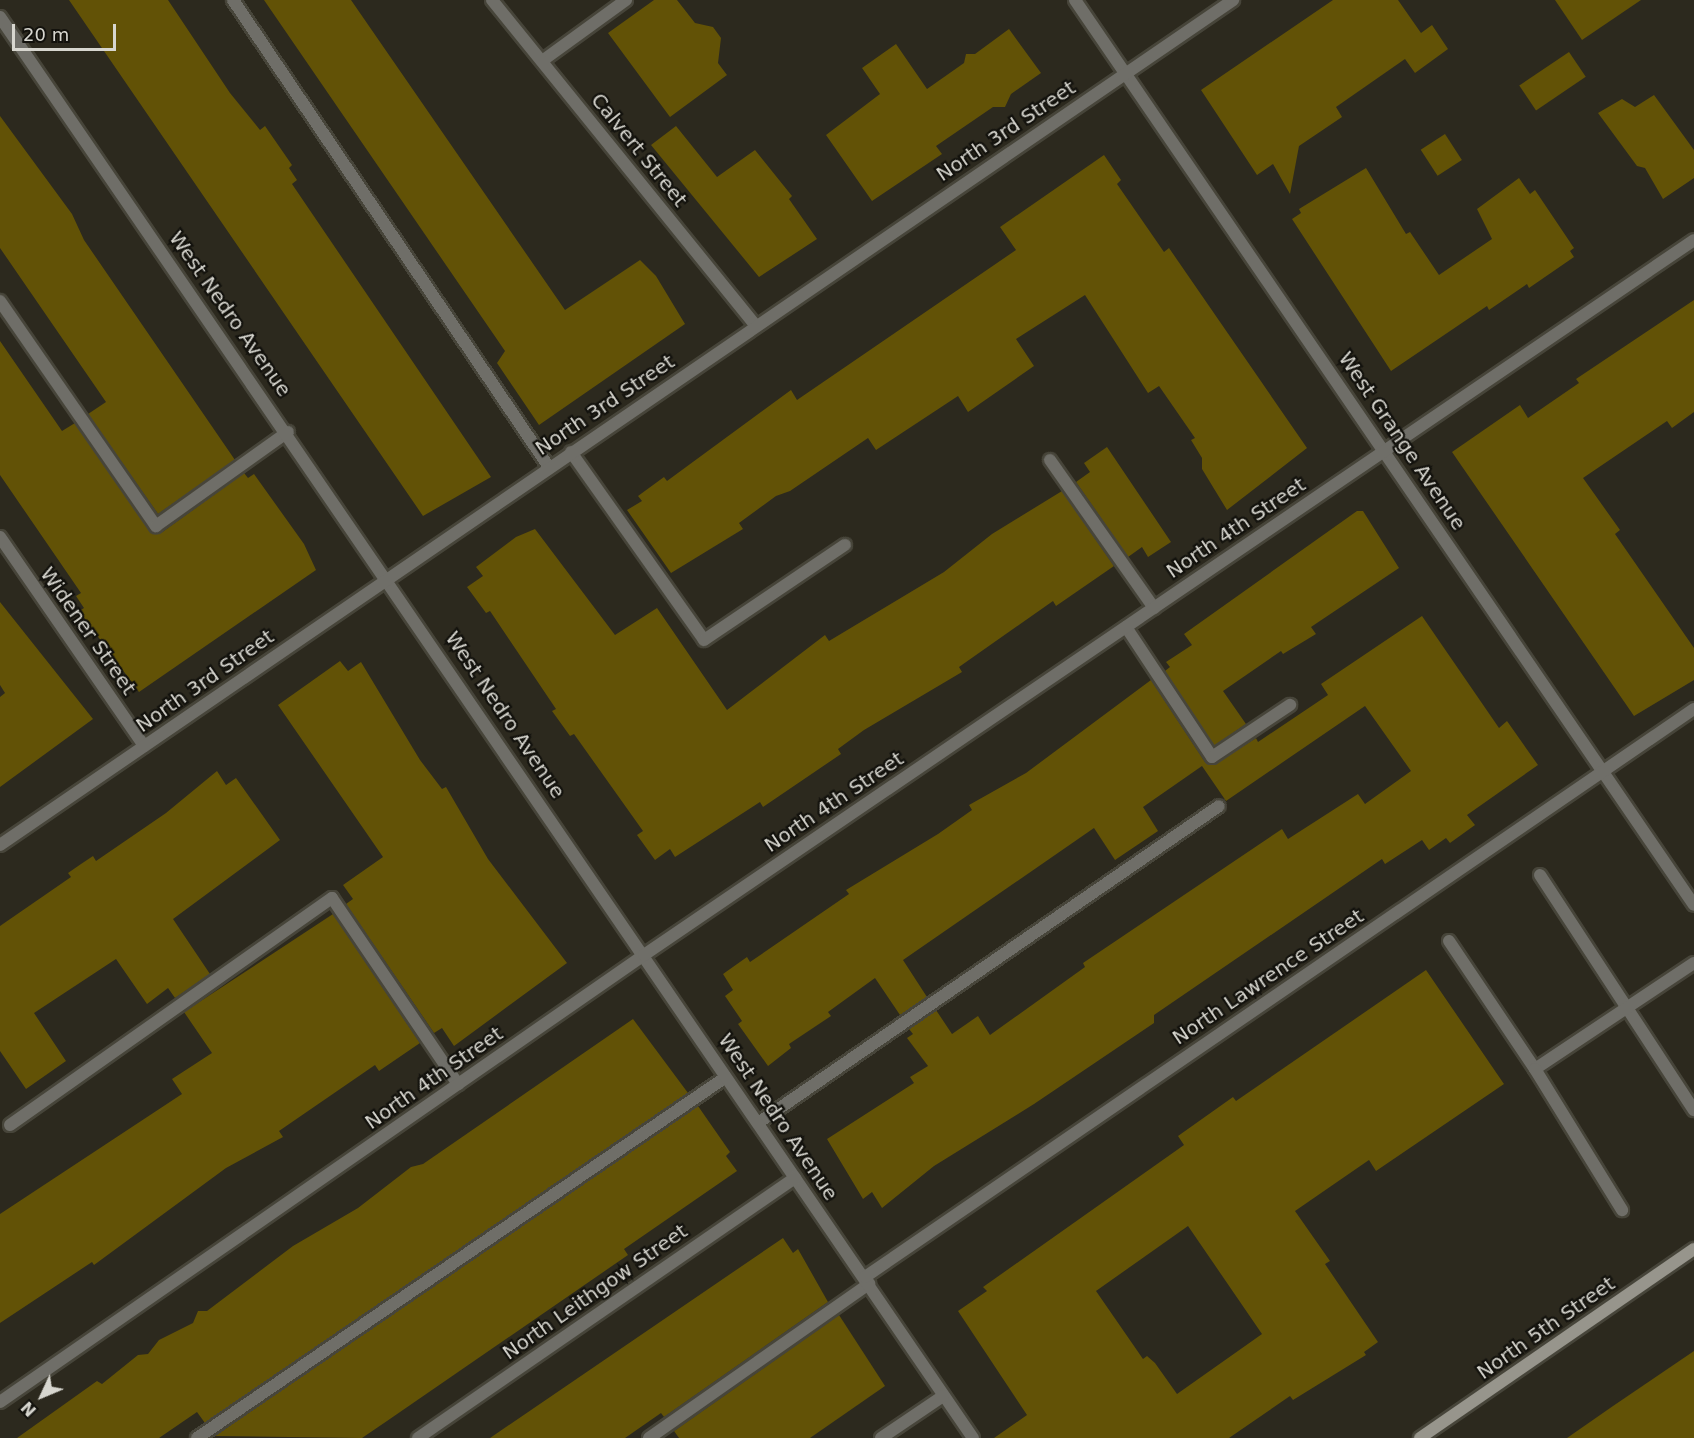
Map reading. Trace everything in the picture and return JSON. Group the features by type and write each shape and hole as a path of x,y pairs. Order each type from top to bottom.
{"street":[{"path":"233,0 549,467"},
{"name":"Calvert Street","path":"492,0 756,326"},
{"path":"542,61 626,0"},
{"name":"West Grange Avenue","path":"1075,0 1386,450 1694,905"},
{"name":"North 3rd Street","path":"0,845 1233,0"},
{"name":"West Nedro Avenue","path":"0,17 288,432 943,1396 974,1438"},
{"name":"North 4th Street","path":"0,1402 644,956 1694,240"},
{"path":"0,301 156,526 288,432"},
{"path":"571,452 704,640 845,545"},
{"path":"1050,460 1154,608"},
{"name":"Widener Street","path":"0,537 144,746"},
{"path":"1126,627 1212,757 1290,705"},
{"name":"North Lawrence Street","path":"649,1438 867,1281 1694,709"},
{"path":"758,1123 1220,806"},
{"path":"1540,875 1694,1110"},
{"path":"10,1125 332,898 458,1084"},
{"path":"1449,941 1534,1069 1623,1210"},
{"path":"1534,1069 1694,963"},
{"path":"197,1438 726,1077"},
{"name":"North Leithgow Street","path":"418,1438 795,1178"},
{"name":"North 5th Street","path":"1419,1438 1694,1249"},
{"path":"881,1438 943,1396"}],"building":[{"path":"69,0 168,0 230,93 260,130 265,126 292,165 289,168 297,180 292,184 491,477 423,516"},
{"path":"264,0 351,0 565,310 640,260 656,276 685,324 539,425 497,363 505,351"},
{"path":"654,0 677,0 695,23 713,27 721,38 718,63 727,75 670,117 608,33"},
{"path":"1333,0 1398,0 1421,33 1432,25 1448,49 1415,73 1405,59 1336,107 1342,117 1299,146 1290,194 1273,164 1257,175 1201,90"},
{"path":"1555,0 1641,0 1582,40"},
{"path":"1009,29 1041,73 1011,94 1005,107 993,107 936,146 942,154 872,201 826,135 880,94 862,68 896,44 927,89 964,63 966,54 975,54"},
{"path":"1569,52 1586,77 1536,110 1519,86"},
{"path":"1654,95 1694,150 1694,178 1663,199 1645,168 1637,166 1598,113 1622,99 1635,107"},
{"path":"0,116 72,214 84,240 235,460 158,514 88,414 106,402 0,248"},
{"path":"676,126 717,177 755,150 792,196 789,199 817,239 759,277 651,145"},
{"path":"1445,134 1462,160 1438,176 1421,150"},
{"path":"1104,155 1121,180 1117,184 1164,252 1169,248 1307,448 1227,510 1202,469 1202,458 1191,440 1195,438 1159,386 1148,393 1085,295 1016,339 1034,366 968,412 958,396 876,450 868,438 790,491 776,496 739,523 743,529 671,573 627,510 642,501 638,496 664,477 667,481 791,390 797,400 1016,250 1000,227"},
{"path":"1366,168 1406,234 1410,232 1439,275 1492,239 1477,209 1519,178 1530,194 1535,190 1574,248 1570,251 1574,257 1529,288 1527,284 1489,310 1487,306 1391,371 1292,219 1301,213 1299,209"},
{"path":"1694,300 1694,412 1672,428 1667,421 1583,478 1620,530 1615,534 1694,648 1694,680 1634,716 1452,452 1520,405 1528,418 1579,383 1576,379"},
{"path":"0,341 62,431 75,423 152,533 161,533 244,473 248,478 254,474 304,544 316,570 139,692 79,611 84,608 76,596 81,593 0,475"},
{"path":"1107,447 1171,542 1148,557 1142,547 1128,557 1076,482 1090,472 1084,463"},
{"path":"1062,491 1114,566 1056,606 1053,601 959,667 962,672 864,730 838,749 841,754 763,807 760,802 675,857 670,849 655,860 637,835 643,831 574,734 570,736 552,711 556,709 490,611 486,613 467,587 483,576 476,567 516,537 535,529 615,635 657,608 727,710 825,635 829,641 944,572 992,534"},
{"path":"1357,511 1363,511 1399,568 1311,627 1316,634 1283,654 1281,651 1223,691 1246,724 1214,746 1165,671 1170,667 1166,662 1192,645 1184,634"},
{"path":"0,602 93,719 0,787 0,697 5,693 0,685"},
{"path":"1422,616 1499,728 1507,721 1538,765 1467,815 1475,825 1450,843 1446,838 1429,850 1422,840 1385,864 1382,859 1154,1015 1154,1023 1034,1104 934,1166 882,1208 872,1192 863,1199 827,1139 914,1083 910,1077 928,1066 907,1038 913,1034 909,1029 936,1010 952,1034 978,1016 990,1035 1085,967 1083,963 1282,829 1288,839 1358,794 1365,804 1411,771 1365,706 1226,801 1202,766 1143,807 1158,831 1115,860 1094,828 903,960 927,997 900,1015 875,978 828,1012 831,1016 789,1044 791,1048 768,1066 738,1024 742,1021 725,996 733,990 723,974 747,957 750,962 849,894 846,890 938,834 972,810 969,805 1026,773 1151,680 1205,762 1213,765 1256,738 1258,742 1328,695 1321,684"},
{"path":"340,661 348,671 361,662 420,760 442,789 446,787 488,859 567,963 454,1046 442,1028 434,1033 346,904 353,899 343,885 383,857 278,705"},
{"path":"217,771 226,785 236,778 280,840 173,919 210,974 175,998 168,988 147,1004 116,959 34,1013 66,1061 26,1089 0,1051 0,926 71,877 68,873 81,864 93,856 96,861 166,813"},
{"path":"333,914 420,1043 379,1071 375,1065 279,1131 283,1137 226,1168 94,1265 92,1262 0,1323 0,1214 182,1094 172,1079 212,1053 184,1012"},
{"path":"1426,970 1504,1084 1376,1171 1369,1160 1295,1211 1330,1261 1325,1264 1378,1342 1364,1352 1366,1355 1293,1400 1290,1396 1229,1438 994,1438 1027,1415 958,1311 987,1291 983,1287 1184,1145 1178,1136 1233,1097 1236,1101","holes":["1188,1226 1262,1334 1177,1394 1155,1363 1147,1356 1143,1359 1096,1291"]},
{"path":"633,1019 688,1093 205,1423 197,1412 159,1438 17,1438 97,1381 102,1384 138,1355 148,1354 159,1340 193,1323 198,1311 207,1311 293,1246 358,1208 411,1167 423,1164"},
{"path":"698,1106 730,1152 726,1156 737,1171 624,1249 628,1255 387,1421 362,1438 215,1436"},
{"path":"783,1238 793,1253 798,1249 828,1302 664,1417 661,1413 625,1438 490,1438"},
{"path":"839,1315 885,1386 810,1438 679,1438 674,1431"},
{"path":"1694,1351 1694,1438 1567,1438 1613,1406"}]}
